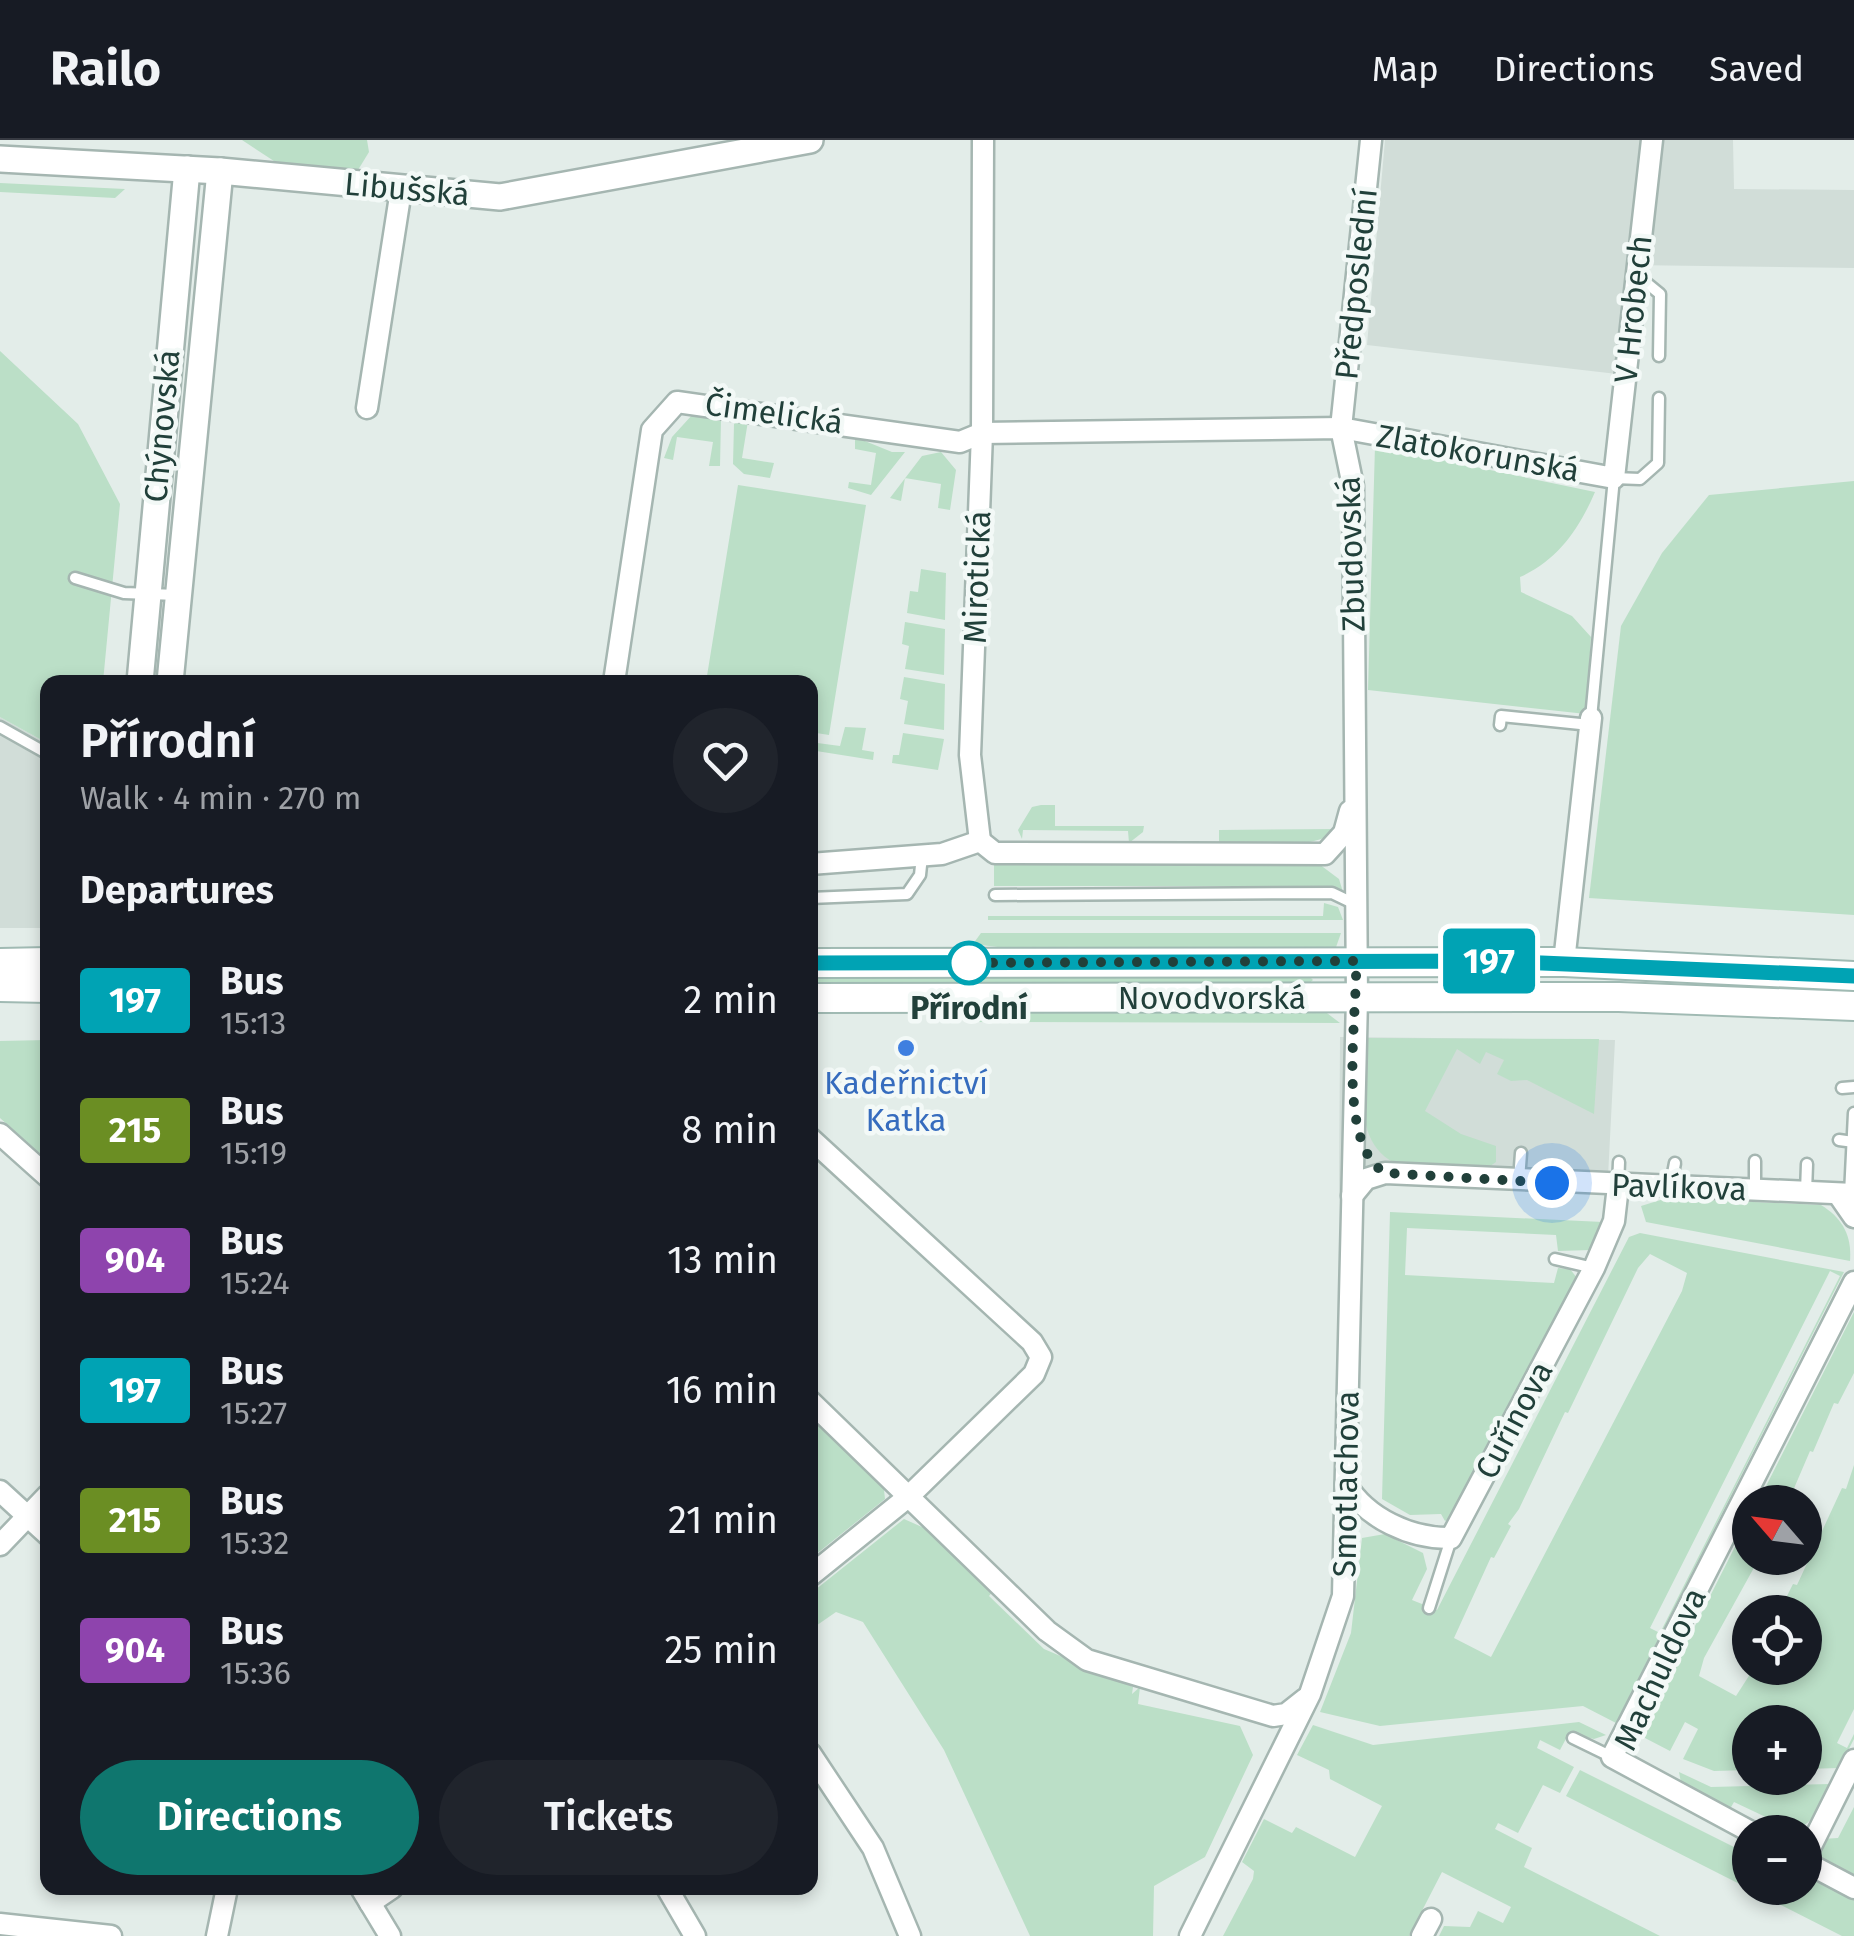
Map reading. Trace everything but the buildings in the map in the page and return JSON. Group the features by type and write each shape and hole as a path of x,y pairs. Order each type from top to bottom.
{"main road":[{"path":"0,963 40,962"},
{"name":"Novodvorská","path":"818,963 1564,962 1854,976"},
{"path":"0,988 40,988"},
{"name":"Novodvorská","path":"818,998 1618,997 1854,1006"}],"street":[{"name":"Libušská","path":"0,158 187,169 500,197 546,192 810,140"},
{"name":"Mirotická","path":"980,841 970,755 982,434 983,140"},
{"name":"Předposlední","path":"1341,428 1372,140"},
{"name":"V Hrobech","path":"1614,478 1652,140"},
{"name":"Chýnovská","path":"141,675 187,169"},
{"name":"Chýnovská","path":"171,675 220,172"},
{"path":"367,408 401,190"},
{"name":"Čimelická","path":"615,675 652,430 677,402 960,442 982,434"},
{"name":"Zbudovská","path":"982,434 1341,428 1353,486 1357,998"},
{"name":"Zlatokorunská","path":"1341,428 1614,478"},
{"path":"1564,962 1591,721"},
{"name":"Zbudovská","path":"980,841 995,853 1324,854 1344,833 1355,800"},
{"path":"818,863 922,856 980,841"},
{"name":"Smotlachova","path":"1190,1936 1310,1694 1343,1596 1357,998"},
{"path":"1354,1126 1370,1164 1385,1173"},
{"path":"0,1134 40,1170"},
{"path":"818,1145 1032,1342 1040,1358 1034,1374 908,1497 818,1570"},
{"path":"1352,1196 1366,1179 1385,1173"},
{"name":"Pavlíkova","path":"1385,1173 1618,1186 1673,1174 1755,1189 1848,1194"},
{"name":"Cuřínova","path":"1451,1538 1594,1268 1614,1220 1618,1186"},
{"path":"1848,1194 1854,1217"},
{"name":"Machuldova","path":"1732,1822 1612,1757 1854,1282"},
{"path":"818,1409 1047,1631 1088,1660 1274,1716 1299,1707 1310,1694"},
{"path":"1346,1484 1355,1499 1381,1518 1401,1528 1451,1538"},
{"path":"0,1491 40,1528"},
{"path":"0,1545 40,1504"},
{"path":"1345,1531 1357,1522 1381,1518"},
{"path":"1822,1825 1854,1760"},
{"path":"818,1765 873,1848 910,1936"},
{"path":"1822,1870 1854,1888"},
{"path":"217,1936 226,1895"},
{"path":"366,1895 390,1936"},
{"path":"672,1895 695,1936"},
{"path":"0,1924 111,1936"}],"lane":[{"path":"1637,275 1660,294 1660,356"},
{"path":"1500,725 1501,716 1591,721 1614,478 1640,479 1658,463 1659,398"},
{"path":"75,578 124,594 178,595"},
{"path":"0,727 40,750"},
{"path":"818,898 907,894 920,875 922,856"},
{"path":"995,895 1332,892 1357,905"},
{"path":"1848,1194 1854,1113"},
{"path":"1839,1140 1853,1142"},
{"path":"1519,1181 1522,1153"},
{"path":"1755,1161 1755,1189"},
{"path":"1618,1186 1619,1162"},
{"path":"1806,1164 1806,1192"},
{"path":"1555,1259 1594,1268"},
{"path":"1429,1608 1451,1538"},
{"path":"1572,1738 1612,1757"}],"shaded area":[{"path":"1385,140 1733,140 1734,189 1854,190 1854,268 1630,265 1617,374 1367,345"},
{"path":"0,717 40,739 40,928 0,928"},
{"path":"1340,1037 1615,1040 1608,1177 1377,1162 1358,1170 1339,1197"}],"green space":[{"path":"242,140 367,140 369,152 358,170 277,163"},
{"path":"0,183 125,189 115,198 0,192"},
{"path":"0,351 78,424 120,504 104,675 40,675 40,739 0,717"},
{"path":"693,414 721,419 720,466 709,466 713,442 677,437 673,460 664,458 672,437"},
{"path":"739,419 748,421 742,458 774,463 770,478 744,474 733,464 734,424"},
{"path":"855,437 892,452 905,452 871,495 848,488 849,482 871,485 876,453 855,449"},
{"path":"1375,446 1595,492 1566,542 1546,562 1520,577 1521,592 1572,616 1591,637 1586,714 1368,690"},
{"path":"941,452 956,470 950,510 938,508 941,484 905,478 922,456"},
{"path":"905,478 901,501 890,498"},
{"path":"1854,481 1854,915 1589,898 1621,626 1662,553 1709,495"},
{"path":"738,485 866,505 829,735 818,733 818,675 707,675"},
{"path":"921,569 946,573 945,620 907,613 910,591 918,592"},
{"path":"905,622 945,629 944,675 905,669 909,646 902,644"},
{"path":"904,677 945,684 944,730 904,724 908,701 900,699"},
{"path":"845,727 866,728 862,750 874,752 873,760 818,751 818,743 840,746"},
{"path":"903,733 944,739 938,770 892,763 893,755 899,755"},
{"path":"1055,805 1055,826 1144,826 1143,832 1129,843 1128,831 1023,830 1022,839 1018,830 1032,807"},
{"path":"1339,829 1298,844 1219,842 1219,830"},
{"path":"994,864 1319,864 1339,879 1343,892 1324,886 994,886"},
{"path":"1324,903 1338,907 1343,920 988,920 988,916 1323,916"},
{"path":"981,933 1341,933 1335,950 1031,951 973,944"},
{"path":"1307,974 1313,980 1307,985 818,986 818,975"},
{"path":"1029,1009 1323,1010 1340,1023 972,1022 972,1018"},
{"path":"1364,1038 1599,1039 1594,1114 1527,1080 1511,1081 1497,1074 1504,1060 1486,1052 1480,1064 1457,1049 1425,1111 1461,1134 1496,1146 1496,1162 1486,1169 1400,1165 1384,1156 1367,1128"},
{"path":"40,1040 40,1154 0,1118 0,1041"},
{"path":"1667,1198 1821,1205 1844,1228 1850,1261 1646,1222 1641,1206"},
{"path":"1390,1212 1603,1222 1591,1250 1558,1251 1556,1235 1407,1228 1405,1275 1554,1283 1558,1268 1570,1269 1577,1278 1455,1515 1445,1521 1441,1514 1410,1515 1382,1499"},
{"path":"1640,1233 1844,1272 1735,1485 1840,1276 1830,1271 1650,1628 1660,1633 1732,1490 1616,1723 1583,1706 1380,1726 1320,1712 1351,1633 1362,1538 1385,1534 1423,1553 1427,1569 1412,1600 1437,1610 1629,1237","holes":["1650,1254 1687,1273 1682,1291 1491,1657 1454,1638 1638,1268"]},
{"path":"1854,1312 1854,1373 1838,1404 1834,1403 1795,1485 1767,1485"},
{"path":"818,1421 883,1481 885,1499 818,1553"},
{"path":"1854,1465 1854,1709 1837,1743 1847,1748 1854,1734 1854,1739 1839,1768 1822,1768 1822,1705 1732,1705 1732,1770 1714,1771 1683,1759 1698,1729 1685,1722 1670,1751 1645,1738 1642,1731 1732,1553 1732,1575 1750,1575 1739,1595 1732,1595 1732,1607 1704,1658 1699,1676 1736,1696 1743,1685 1822,1685 1822,1595 1788,1595 1802,1575 1822,1575 1822,1531 1842,1488 1846,1489"},
{"path":"904,1519 922,1527 926,1524 994,1590 989,1596 1044,1649 1133,1687 1132,1694 1140,1687 1138,1704 1240,1726 1253,1755 1205,1857 1154,1886 1153,1936 1030,1936 944,1750 863,1622 836,1612 818,1624 818,1588"},
{"path":"1579,1722 1606,1735 1594,1739 1569,1733 1560,1750 1540,1740 1537,1748 1574,1767 1560,1793 1543,1785 1518,1833 1498,1823 1495,1829 1532,1848 1524,1867 1660,1936 1439,1936 1444,1926 1470,1927 1478,1911 1503,1923 1511,1907 1442,1872 1409,1936 1223,1936 1253,1879 1254,1871 1242,1862 1264,1819 1292,1833 1296,1827 1355,1857 1382,1806 1330,1779 1329,1770 1297,1755 1313,1725 1373,1745"},
{"path":"1580,1770 1732,1846 1732,1880 1566,1796"},
{"path":"1679,1772 1711,1787 1732,1786 1732,1795 1822,1795 1822,1784 1830,1784 1814,1815 1761,1815 1734,1802 1727,1814 1682,1788"},
{"path":"1854,1807 1854,1936 1842,1936 1781,1905 1822,1905 1822,1839 1838,1838"}],"bus line":[{"name":"197","path":"818,963 1493,961 1624,963 1854,976"}],"place":[{"name":"Přírodní","path":"969,963"},
{"name":"Kadeřnictví Katka","path":"906,1048"}],"route":[{"path":"969,963 954,963 1356,961 1354,1126 1370,1164 1385,1173 1552,1183"}]}
